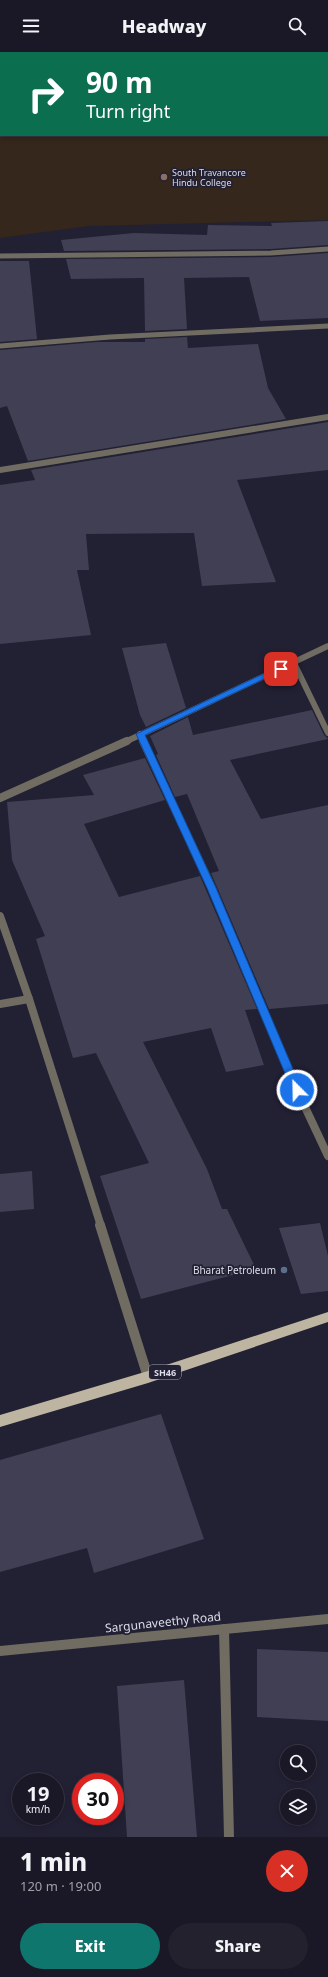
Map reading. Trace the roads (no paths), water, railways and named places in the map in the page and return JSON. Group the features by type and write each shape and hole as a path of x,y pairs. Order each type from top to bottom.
{"main road":[{"name":"SH46","path":"0,1421 148,1377 328,1317"}],"street":[{"path":"0,256 271,253 328,249"},
{"path":"0,346 110,337 328,326"},
{"path":"0,470 328,417"},
{"path":"0,798 328,646"},
{"path":"294,663 328,733"},
{"path":"140,734 212,888 297,1090 328,1156"},
{"path":"0,916 29,999 148,1377"},
{"path":"0,1004 29,999"},
{"name":"Sargunaveethy Road","path":"0,1651 328,1619"},
{"path":"224,1629 229,1837"}],"place":[{"name":"South Travancore Hindu College","path":"164,177"},
{"name":"Bharat Petroleum","path":"284,1270"}]}
